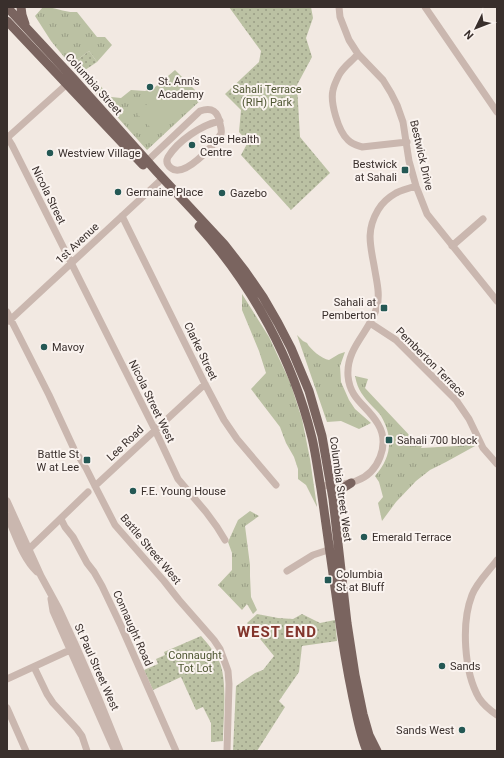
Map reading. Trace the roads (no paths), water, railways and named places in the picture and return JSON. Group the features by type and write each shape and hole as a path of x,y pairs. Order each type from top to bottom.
{"main road":[{"name":"Columbia Street","path":"7,7 78,83 144,163"},
{"path":"21,7 26,28"},
{"name":"Columbia Street","path":"7,20 161,180"},
{"name":"Columbia Street West","path":"161,180 224,244 263,297 291,348 308,391 322,436 333,499 333,548 348,676 362,737 367,751"},
{"name":"Columbia Street West","path":"161,180 227,260 255,301 283,354 299,395 312,440 363,714 369,735 377,751"},
{"path":"333,499 350,483"}],"street":[{"name":"Bestwick Drive","path":"339,7 340,17 349,40 358,54 383,80 400,112 407,142 409,161 416,186 428,214 497,301"},
{"path":"425,7 497,112"},
{"path":"358,54 341,72 333,89 332,100 341,130 348,141 354,145 362,147 407,142"},
{"path":"7,138 67,84"},
{"path":"144,163 200,111 207,109 212,110 218,115 220,121 222,130 221,134 203,154 182,170 174,170 169,166 166,161 169,155 186,137 202,127 220,121"},
{"name":"Nicola Street","path":"7,138 12,145 71,263"},
{"name":"1st Avenue","path":"9,321 161,180"},
{"path":"320,486 350,483 366,476 377,466 382,451 382,433 373,417 354,395 348,378 348,370 352,352 370,323 379,298 379,289 370,248 370,236 373,219 381,205 388,198 396,193 416,186"},
{"name":"Clarke Street","path":"122,216 204,384 224,420 237,439 276,485"},
{"path":"452,246 483,219"},
{"name":"Nicola Street West","path":"71,263 178,479 206,512 225,540"},
{"name":"Battle Street West","path":"7,312 9,321 49,395 74,449 86,468 115,525 155,570 178,600 214,640 220,649 228,671 230,684 227,751"},
{"name":"Pemberton Terrace","path":"370,323 396,340 456,400 469,419 483,448 497,464"},
{"name":"Lee Road","path":"95,486 204,384"},
{"path":"29,549 88,492"},
{"name":"St Paul Street West","path":"7,501 41,576 82,659 120,751"},
{"name":"St Paul Street West","path":"7,516 25,556 33,568 41,576"},
{"name":"Connaught Road","path":"61,519 102,586 176,751"},
{"path":"287,571 313,555 333,548"},
{"path":"497,560 472,594 469,603 465,642 467,663 471,681 479,699 497,715"},
{"name":"St Paul Street West","path":"50,593 53,611 115,751"},
{"path":"7,679 70,650"},
{"path":"34,667 50,699 82,736 87,751"},
{"path":"7,708 26,751"}],"place":[{"name":"St. Ann's Academy","path":"150,87"},
{"name":"Sage Health Centre","path":"192,145"},
{"name":"Westview Village","path":"50,153"},
{"name":"Bestwick at Sahali","path":"405,170"},
{"name":"Germaine Place","path":"118,192"},
{"name":"Gazebo","path":"222,193"},
{"name":"Sahali at Pemberton","path":"384,308"},
{"name":"Mavoy","path":"44,347"},
{"name":"Sahali 700 block","path":"389,440"},
{"name":"Battle St W at Lee","path":"87,460"},
{"name":"F.E. Young House","path":"133,491"},
{"name":"Emerald Terrace","path":"364,537"},
{"name":"Columbia St at Bluff","path":"328,580"},
{"name":"Sands","path":"442,666"},
{"name":"Sands West","path":"462,730"}],"district":[{"name":"WEST END","path":"277,632"}],"park label":[{"name":"Sahali Terrace (RIH) Park","path":"267,95"},
{"name":"Connaught Tot Lot","path":"195,661"}]}
